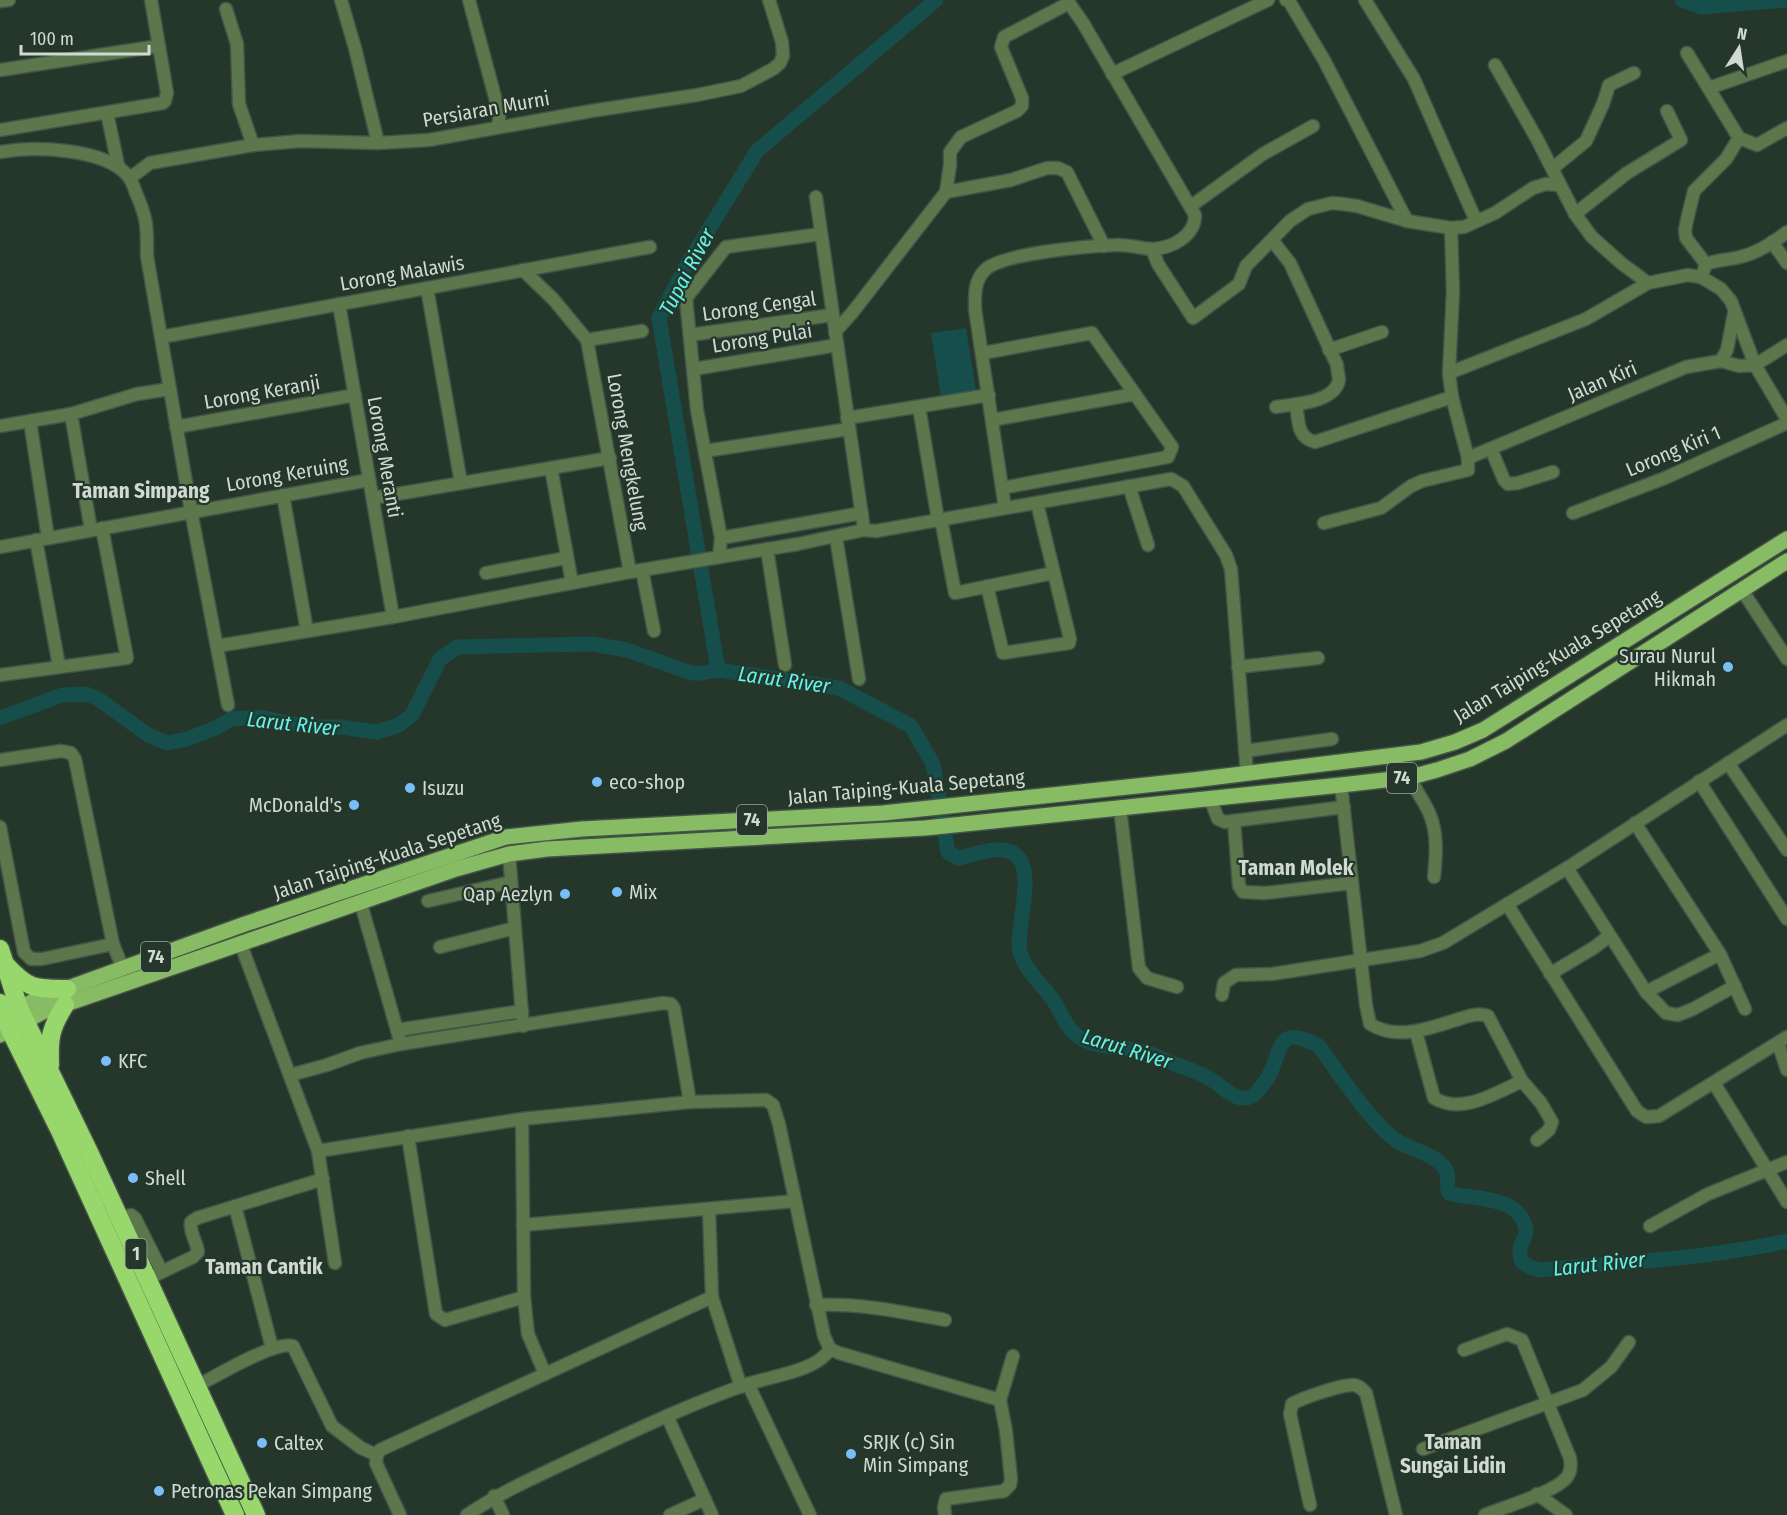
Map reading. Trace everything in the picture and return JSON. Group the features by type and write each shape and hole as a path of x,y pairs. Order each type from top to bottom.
{"highway":[{"path":"2,955 22,982 34,988 66,997 51,1034 50,1071"},
{"name":"1","path":"2,955 8,1019 235,1515"},
{"name":"1","path":"8,1019 50,1071 119,1218 155,1275 197,1386 256,1515"}],"main road":[{"name":"Jalan Taiping-Kuala Sepetang","path":"8,1019 43,1012 66,997 123,969 245,924 506,837 582,829 957,806 1421,752 1455,742 1482,730 1787,539"},
{"name":"Jalan Taiping-Kuala Sepetang","path":"66,997 241,945 456,869 509,854 547,849 925,828 1411,777 1470,759 1506,741 1787,561"}],"street":[{"path":"0,1 9,0"},
{"path":"0,130 156,105 165,101 167,93 151,0"},
{"path":"341,0 378,143"},
{"path":"469,0 499,112 499,127"},
{"name":"Persiaran Murni","path":"130,178 150,163 253,145 300,141 378,143 429,140 741,86 773,69 780,63 783,56 782,42 769,0"},
{"path":"1112,74 1268,0"},
{"path":"1286,0 1324,60 1407,221"},
{"path":"1365,0 1414,79 1476,221"},
{"path":"835,332 946,192 950,152 961,137 1017,111 1022,106 1022,98 1001,47 1004,37 1069,3 1191,206 1195,215 1195,224 1191,232 1173,244 1152,249 1119,245 1104,246 1016,257 1000,261 985,271 978,280 975,309 1005,508"},
{"path":"226,9 237,44 238,104 253,145"},
{"path":"0,70 159,46"},
{"path":"1687,53 1739,138 1756,145 1787,128"},
{"path":"1709,88 1787,62"},
{"path":"1495,65 1553,168 1559,185 1575,214 1592,237 1648,283"},
{"path":"1553,168 1586,141 1609,85 1634,73"},
{"path":"1575,214 1627,174 1681,140 1667,111"},
{"path":"107,113 118,165 130,178 146,216 147,256 191,511 228,705"},
{"path":"1191,206 1263,154 1313,126"},
{"path":"1706,264 1686,238 1685,230 1694,191 1726,159 1739,138"},
{"path":"0,153 65,150 118,165"},
{"path":"946,192 1011,180 1047,168 1058,168 1067,172 1104,246"},
{"path":"1152,249 1158,264 1193,318 1239,284 1246,266 1290,221 1308,209 1332,203 1357,206 1407,221 1451,228 1464,227 1495,213 1533,188 1546,184 1559,185"},
{"path":"816,197 864,531"},
{"path":"1324,523 1381,508 1411,486 1422,481 1465,472 1469,465 1452,397 1449,373 1453,291 1451,228"},
{"path":"1701,277 1706,264 1754,253 1787,232"},
{"path":"714,558 721,538 697,410 686,298 726,247 821,234"},
{"path":"1272,240 1290,263 1337,365 1339,380 1334,390 1324,399 1276,407"},
{"path":"1772,243 1787,263"},
{"name":"Lorong Malawis","path":"161,337 650,247"},
{"path":"523,270 555,300 587,340 642,332"},
{"path":"1449,373 1586,320 1648,283 1688,275 1701,277 1721,290 1731,301 1755,365 1787,421"},
{"path":"427,288 461,483"},
{"name":"Lorong Meranti","path":"339,304 393,616"},
{"path":"1721,361 1728,350 1734,313"},
{"name":"Lorong Cengal","path":"690,335 832,315"},
{"path":"1329,350 1382,332"},
{"path":"983,353 1092,333 1172,447 1168,457 1002,488"},
{"name":"Lorong Mengkelung","path":"587,340 610,458 636,571 654,631"},
{"name":"Lorong Pulai","path":"694,369 837,345"},
{"path":"1755,365 1787,345"},
{"name":"Jalan Kiri","path":"1468,458 1686,367 1721,361 1739,366 1755,365"},
{"path":"0,426 71,414 137,394 170,390"},
{"path":"992,420 1135,394"},
{"name":"Lorong Keranji","path":"176,427 355,395"},
{"path":"705,451 848,424 920,406 989,395"},
{"path":"1296,404 1301,434 1306,440 1315,442 1452,397"},
{"path":"920,406 955,593 1053,573"},
{"path":"0,675 127,658 71,414"},
{"path":"30,421 42,539 59,666"},
{"name":"Lorong Kiri 1","path":"1573,513 1665,478 1787,421"},
{"path":"1491,449 1504,480 1508,484 1553,472"},
{"path":"373,498 610,458"},
{"path":"551,468 572,583"},
{"path":"217,646 1171,479 1183,486 1226,555 1231,569 1247,774"},
{"name":"Lorong Keruing","path":"0,547 369,480"},
{"path":"1129,486 1148,545"},
{"path":"284,495 307,631"},
{"path":"987,586 1003,653 1069,643 1070,639 1037,502"},
{"path":"721,538 862,513"},
{"path":"836,537 859,679"},
{"path":"767,549 785,665"},
{"path":"486,573 566,558"},
{"path":"1742,590 1787,659"},
{"path":"1238,667 1318,658"},
{"path":"1222,995 1224,982 1236,975 1272,974 1420,951 1443,943 1567,868 1787,724"},
{"path":"1245,751 1332,739"},
{"path":"0,760 61,751 71,753 75,759 113,944 123,969"},
{"path":"1728,763 1787,850"},
{"path":"1411,777 1414,789 1431,817 1437,854 1434,877"},
{"path":"1699,781 1787,919"},
{"path":"1341,785 1370,1024 1380,1030 1416,1032 1473,1015 1488,1016 1522,1081 1552,1122 1550,1130 1537,1140"},
{"path":"1210,798 1218,819 1225,822 1344,807"},
{"path":"1120,808 1139,968 1147,978 1177,987"},
{"path":"1234,821 1239,886 1243,892 1253,894 1352,883"},
{"path":"1635,823 1720,954 1745,1009"},
{"path":"0,827 5,878 24,952 32,959 42,959 113,944"},
{"path":"509,854 523,1026"},
{"path":"1567,868 1646,992 1666,1013 1678,1015 1693,1010 1735,986"},
{"path":"428,901 511,882"},
{"path":"361,904 401,1044"},
{"path":"1507,904 1637,1111 1646,1117 1659,1116 1783,1040 1787,1070"},
{"path":"440,947 515,928"},
{"path":"1550,974 1609,936"},
{"path":"241,945 318,1151 335,1263"},
{"path":"1646,992 1720,954"},
{"path":"290,1074 327,1065 360,1053 401,1044 663,1003 671,1004 674,1008 690,1102"},
{"path":"397,1030 522,1011"},
{"path":"1416,1032 1434,1098 1443,1104 1461,1105 1487,1097 1522,1081"},
{"path":"1714,1083 1787,1202"},
{"path":"318,1151 522,1119 690,1102 760,1100 770,1102 779,1124 816,1305 830,1349 956,1389 1000,1400"},
{"path":"522,1119 524,1297 528,1334 545,1374"},
{"path":"408,1136 436,1314 440,1319 445,1320 524,1297"},
{"path":"1650,1226 1708,1194 1787,1162"},
{"path":"155,1275 193,1257 198,1252 198,1244 190,1227 191,1222 197,1218 323,1179"},
{"path":"523,1225 795,1201"},
{"path":"235,1206 272,1348"},
{"path":"709,1209 712,1297 745,1386 810,1515"},
{"path":"400,1515 376,1463 380,1450 712,1297"},
{"path":"816,1305 846,1304 945,1320"},
{"path":"1464,1350 1507,1334 1522,1340 1570,1458 1571,1468 1568,1477 1554,1488 1485,1515"},
{"path":"1423,1449 1583,1390 1611,1367 1629,1342"},
{"path":"197,1386 272,1348 287,1344 294,1346 332,1426 361,1448 377,1455"},
{"path":"467,1515 495,1496 667,1416 745,1386 815,1364 826,1356 830,1349"},
{"path":"945,1515 946,1499 1004,1491 1010,1485 1006,1431 1000,1400 1013,1356"},
{"path":"1310,1505 1290,1414 1292,1404 1300,1399 1350,1385 1360,1387 1366,1393 1396,1515"},
{"path":"667,1416 712,1515"},
{"path":"1537,1494 1566,1515"},
{"path":"495,1496 503,1515"},
{"path":"670,1515 705,1499"}],"water":[{"path":"966,328 976,391 941,397 931,333"}],"waterway":[{"name":"Tupai River","path":"718,670 659,318 685,268 757,151 936,0"},
{"name":"Tupai River","path":"1682,0 1701,7 1785,0"},
{"name":"Larut River","path":"0,718 62,695 86,694 97,698 148,735 167,743 187,739 216,728 231,719 259,717 312,727 341,727 377,732 399,725 412,715 440,659 457,647 592,644 627,650 691,673 718,670 839,688 911,726 933,764 948,852 958,858 994,850 1011,852 1020,860 1025,873 1020,952 1026,966 1053,1000 1072,1031 1079,1037 1097,1045 1151,1054 1202,1074 1230,1094 1241,1098 1253,1095 1261,1087 1285,1041 1292,1038 1303,1039 1319,1046 1355,1096 1386,1132 1396,1140 1434,1158 1444,1167 1449,1193 1495,1201 1515,1210 1526,1230 1520,1250 1522,1262 1540,1270 1695,1256 1787,1241"}],"place":[{"name":"Surau Nurul Hikmah","path":"1728,667"},
{"name":"eco-shop","path":"597,782"},
{"name":"Isuzu","path":"410,788"},
{"name":"McDonald's","path":"354,805"},
{"name":"Mix","path":"617,892"},
{"name":"Qap Aezlyn","path":"565,894"},
{"name":"KFC","path":"106,1061"},
{"name":"Shell","path":"133,1178"},
{"name":"Caltex","path":"262,1443"},
{"name":"SRJK (c) Sin Min Simpang","path":"851,1454"},
{"name":"Petronas Pekan Simpang","path":"159,1491"}],"district":[{"name":"Taman Simpang","path":"141,491"},
{"name":"Taman Molek","path":"1296,868"},
{"name":"Taman Cantik","path":"264,1267"},
{"name":"Taman Sungai Lidin","path":"1453,1454"}]}
